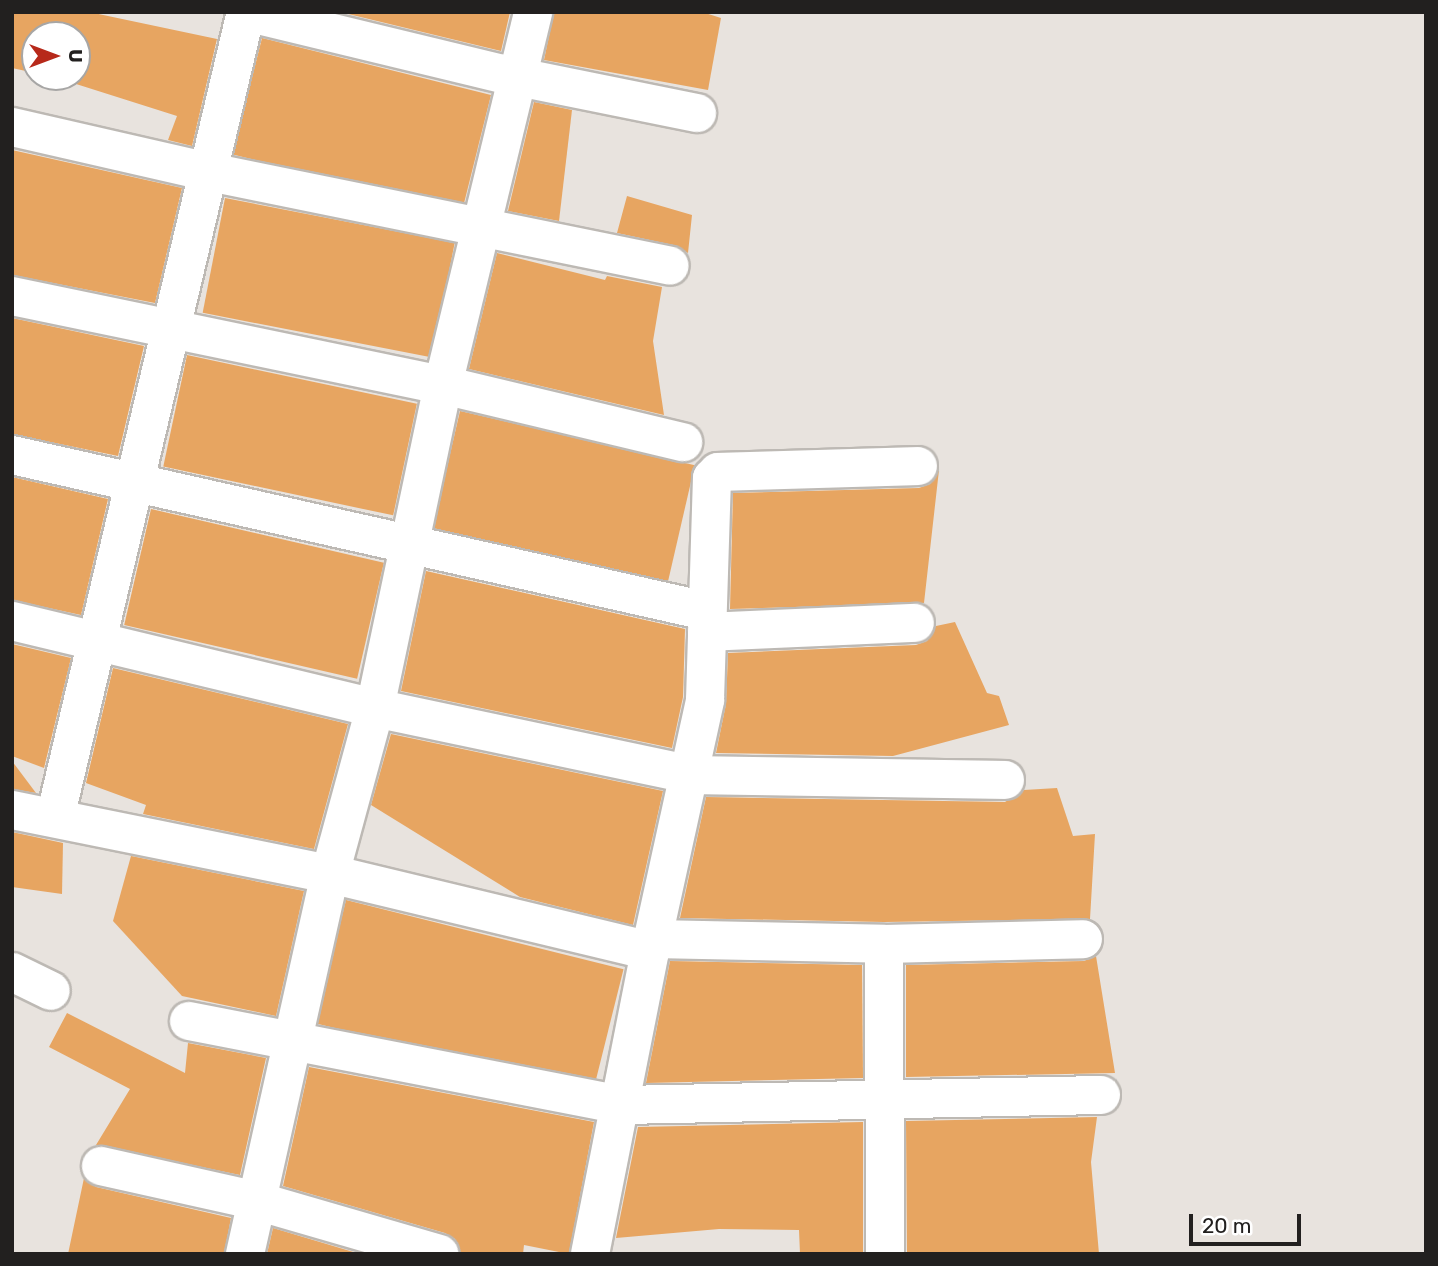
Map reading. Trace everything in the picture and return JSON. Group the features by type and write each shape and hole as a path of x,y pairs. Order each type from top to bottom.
{"street":[{"path":"55,818 246,12 517,77 697,113"},
{"path":"245,1254 330,874 375,708 443,385 533,12"},
{"path":"12,127 482,230 669,266"},
{"path":"12,296 443,385 683,442"},
{"path":"12,455 132,485 409,544 707,622 915,623"},
{"path":"590,1254 623,1105 652,945 692,775 705,700 708,494 718,472 918,466"},
{"path":"12,621 375,708 692,775 1004,780"},
{"path":"12,810 330,874 652,945 884,944 1083,939"},
{"path":"884,944 885,1254"},
{"path":"12,972 51,991"},
{"path":"189,1021 623,1105 1101,1095"},
{"path":"101,1166 257,1201 439,1254"}],"building":[{"path":"12,12 89,12 217,39 192,146 168,140 177,116 91,89 91,21 21,21 21,70 12,68"},
{"path":"340,12 510,12 501,51"},
{"path":"554,12 702,12 721,18 708,90 544,60"},
{"path":"262,38 491,95 462,212 233,154"},
{"path":"534,102 572,110 559,221 508,211"},
{"path":"12,150 182,188 155,303 12,275"},
{"path":"627,196 692,215 688,253 673,245 617,233"},
{"path":"225,198 455,243 432,357 203,313"},
{"path":"497,253 605,280 607,276 662,287 653,341 664,415 469,369"},
{"path":"12,318 144,346 118,456 12,434"},
{"path":"187,355 417,404 393,515 163,467"},
{"path":"460,411 695,465 668,582 433,528"},
{"path":"939,470 924,603 730,609 733,493 919,488 930,484"},
{"path":"12,477 108,499 81,615 12,600"},
{"path":"151,509 384,563 357,679 124,625"},
{"path":"426,571 685,629 683,697 672,748 401,691"},
{"path":"955,622 987,693 999,696 1009,725 893,756 716,753 726,704 728,653 916,645 927,641 936,626"},
{"path":"12,644 71,658 44,768 12,756"},
{"path":"113,668 348,724 314,849 143,814 146,805 86,783"},
{"path":"391,734 663,791 633,925 520,897 371,805"},
{"path":"12,761 36,793 12,789"},
{"path":"1057,788 1073,836 1095,834 1090,919 884,922 680,918 706,797 1005,802 1024,790"},
{"path":"12,832 63,843 62,894 12,887"},
{"path":"131,856 304,891 276,1016 182,996 113,921"},
{"path":"346,900 624,969 593,1092 315,1023"},
{"path":"1096,956 1115,1073 906,1077 906,965 1084,961"},
{"path":"670,961 862,965 863,1078 646,1083"},
{"path":"67,1013 185,1073 188,1043 266,1058 240,1175 96,1145 130,1089 49,1047"},
{"path":"309,1067 594,1122 569,1254 524,1245 523,1254 460,1254 455,1239 445,1233 283,1186"},
{"path":"1097,1117 1091,1162 1099,1254 907,1254 906,1121"},
{"path":"863,1122 863,1254 800,1254 799,1230 719,1229 616,1238 638,1127"},
{"path":"84,1178 96,1187 231,1218 224,1254 68,1254"},
{"path":"273,1228 360,1254 267,1254"}]}
